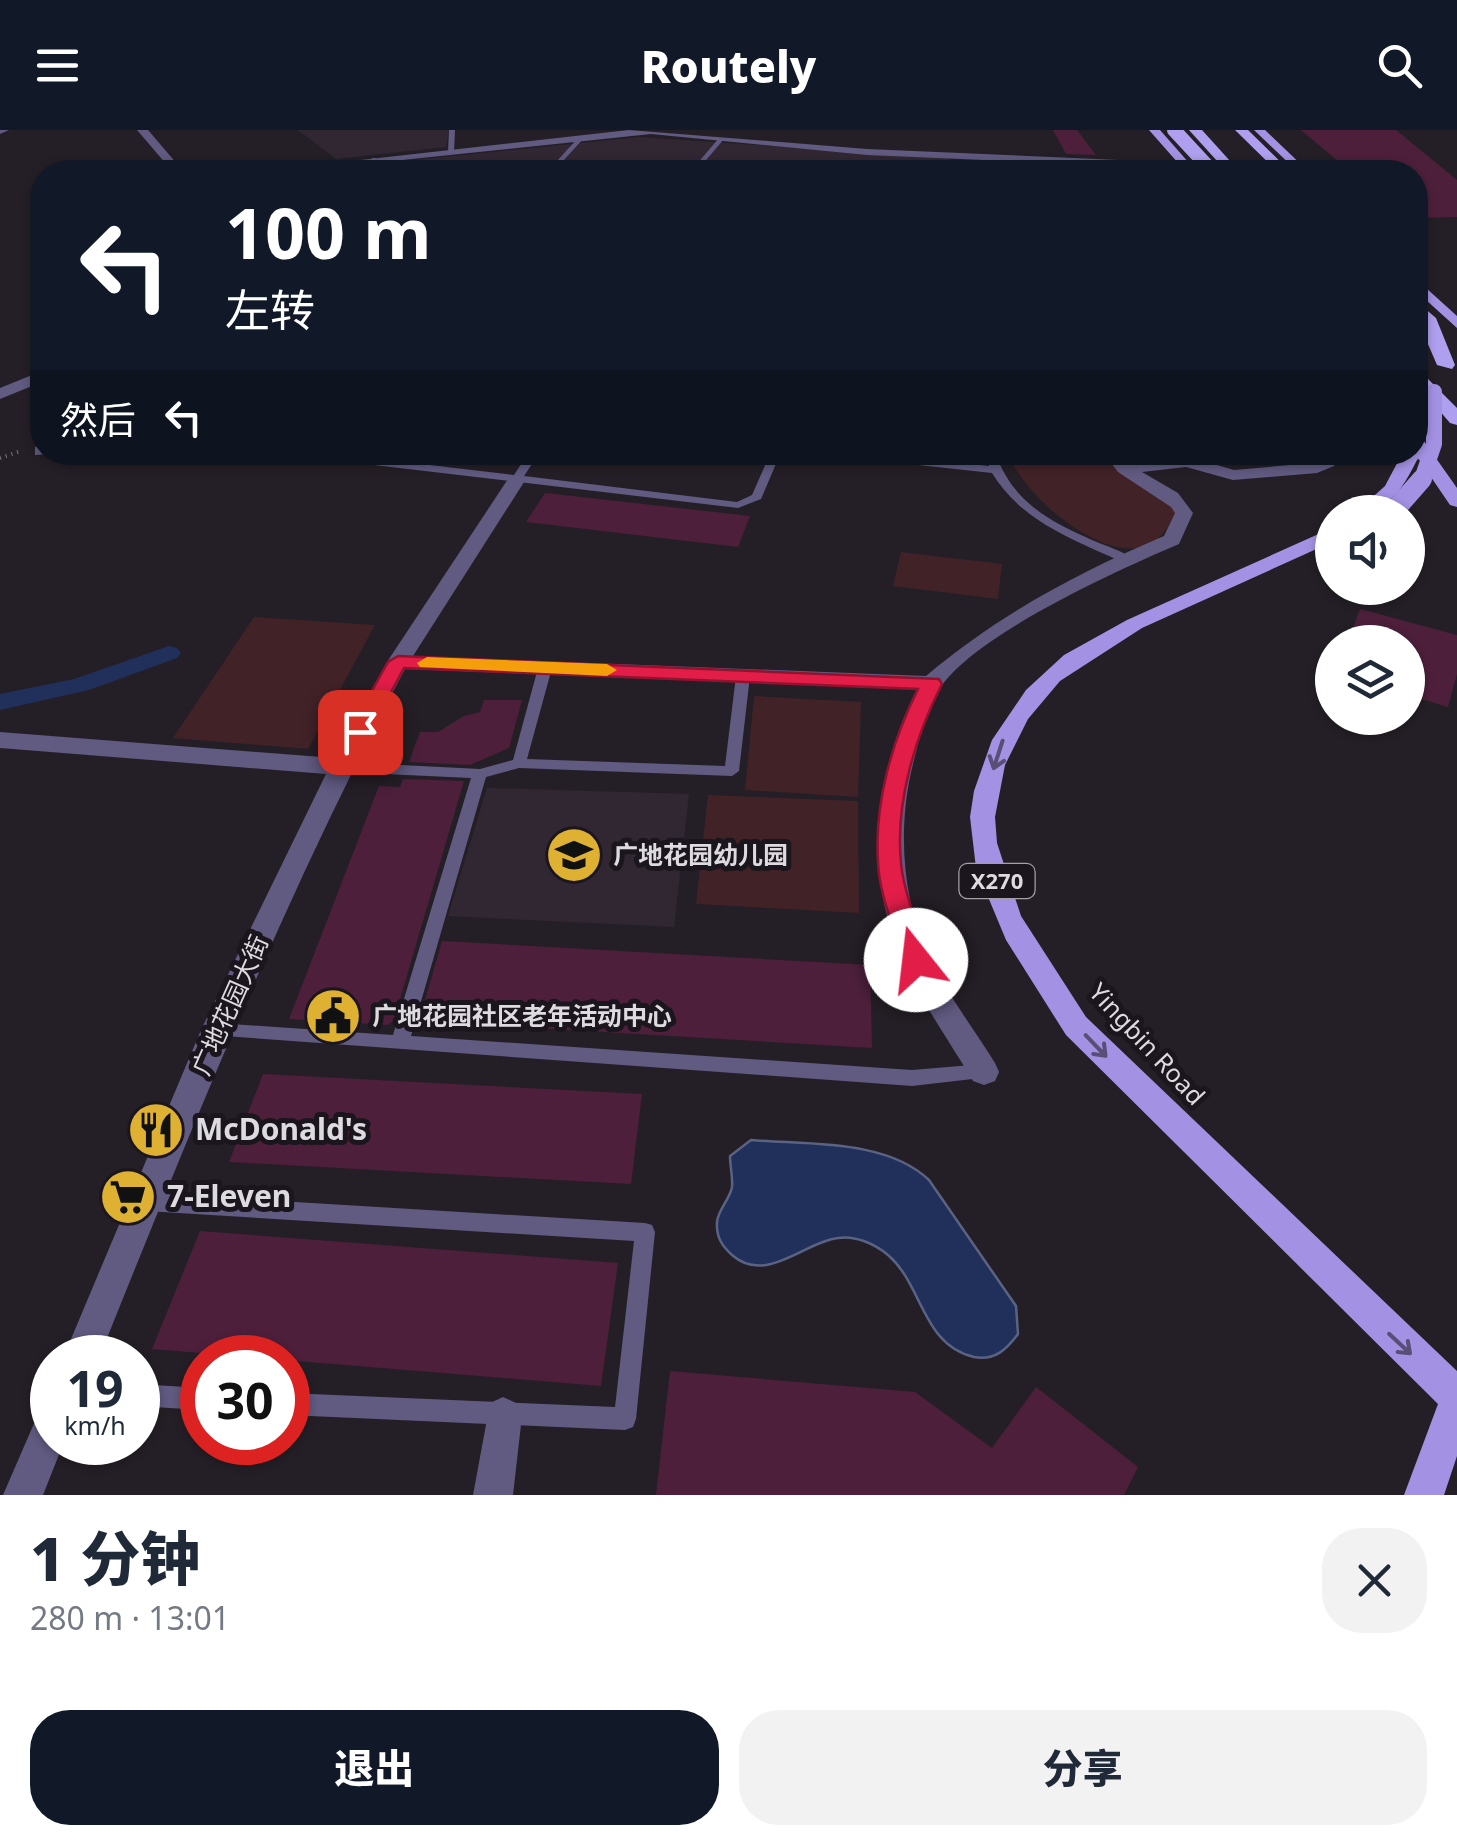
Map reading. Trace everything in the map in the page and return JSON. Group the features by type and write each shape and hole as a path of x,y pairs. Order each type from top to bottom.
{"highway":[{"path":"1194,130 1223,160"},
{"path":"1241,130 1272,160"},
{"path":"1174,131 1201,160"},
{"path":"1428,318 1451,371"},
{"path":"1428,345 1451,371"},
{"path":"1428,385 1457,419"}],"main road":[{"path":"1154,130 1182,160"},
{"path":"1259,130 1291,160"},
{"path":"1428,295 1457,324"},
{"path":"1415,495 1436,447 1434,392"},
{"path":"1385,495 1405,465"},
{"path":"1425,465 1457,501"},
{"name":"Yingbin Road","path":"1315,543 1249,576 1184,600 1074,659 1042,684 1004,734 994,765 984,842 1030,962 1076,1026 1457,1400"},
{"path":"1021,710 1062,680 1144,637 1315,562"},
{"path":"1424,1495 1457,1400"}],"street":[{"path":"142,130 168,160"},
{"path":"366,160 658,131 866,152 1018,160"},
{"path":"0,394 30,381"},
{"path":"984,1072 916,960 889,864 894,788 913,720 932,684 981,640 1090,576 1172,540 1184,513 1179,501 1129,465"},
{"path":"1207,465 1233,475 1322,465"},
{"name":"广地花园大街","path":"90,1335 216,1030 341,767 398,662 517,479"},
{"path":"398,662 932,684"},
{"path":"0,740 341,767"},
{"path":"493,1495 503,1416"},
{"path":"23,1495 35,1465"}],"lane":[{"path":"451,152 452,130"},
{"path":"561,160 580,139"},
{"path":"703,160 721,139"},
{"path":"399,465 738,504 758,497 771,465"},
{"path":"517,479 526,465"},
{"path":"948,465 995,470"},
{"path":"994,465 999,483 1026,508 1057,528 1130,560"},
{"path":"519,763 544,668"},
{"path":"341,767 480,774 519,763 732,771 743,676"},
{"path":"400,1042 480,774"},
{"path":"216,1030 912,1078 984,1072"},
{"path":"145,1202 645,1232 625,1419 310,1405"}],"shaded area":[{"path":"298,130 449,130 446,147 336,159"},
{"path":"639,137 949,158 949,160 416,160"},
{"path":"1014,465 1114,465 1162,498 1176,513 1152,543 1120,548 1100,542 1061,518"},
{"path":"901,552 1002,564 998,599 893,586"},
{"path":"254,617 375,625 308,749 173,738"},
{"path":"754,696 861,702 858,797 745,790"},
{"name":"广地花园幼儿园","path":"487,788 689,794 674,927 448,916"},
{"path":"708,795 858,801 859,913 696,904"}],"water":[{"path":"751,1140 869,1151 891,1157 929,1180 1016,1306 1018,1334 1005,1349 988,1357 974,1357 957,1350 933,1327 900,1268 883,1251 858,1239 825,1241 772,1264 758,1266 732,1255 720,1241 717,1222 732,1187 730,1156"}],"building":[{"path":"1053,130 1077,130 1096,155 1066,154"},
{"path":"1301,130 1396,130 1457,180 1457,217 1428,218 1428,160 1337,160"},
{"path":"545,493 750,516 738,547 526,522"},
{"path":"1360,609 1420,625 1354,625"},
{"path":"1425,626 1457,635 1457,674 1448,707 1425,700"},
{"path":"484,700 522,700 509,748 470,765 409,762 420,732 438,732 464,716 480,712"},
{"path":"403,779 464,781 394,1020 388,1025 289,1019 379,786 400,787"},
{"path":"442,941 870,965 872,1048 419,1021"},
{"path":"263,1074 642,1094 631,1184 229,1162"},
{"path":"200,1231 618,1263 601,1386 310,1362 310,1335 180,1335 180,1351 160,1350 158,1335"},
{"path":"670,1371 915,1392 992,1448 1036,1387 1138,1467 1124,1495 656,1495"}],"waterway":[{"path":"0,702 80,685 169,653"}],"slow traffic":[{"path":"427,663 607,670"}],"place":[{"name":"广地花园幼儿园","path":"574,855"},
{"name":"广地花园社区老年活动中心","path":"333,1016"},
{"name":"McDonald's","path":"156,1130"},
{"name":"7-Eleven","path":"128,1197"}],"route":[{"path":"360,732 398,662 932,684 913,720 894,788 889,864 916,960"}]}
